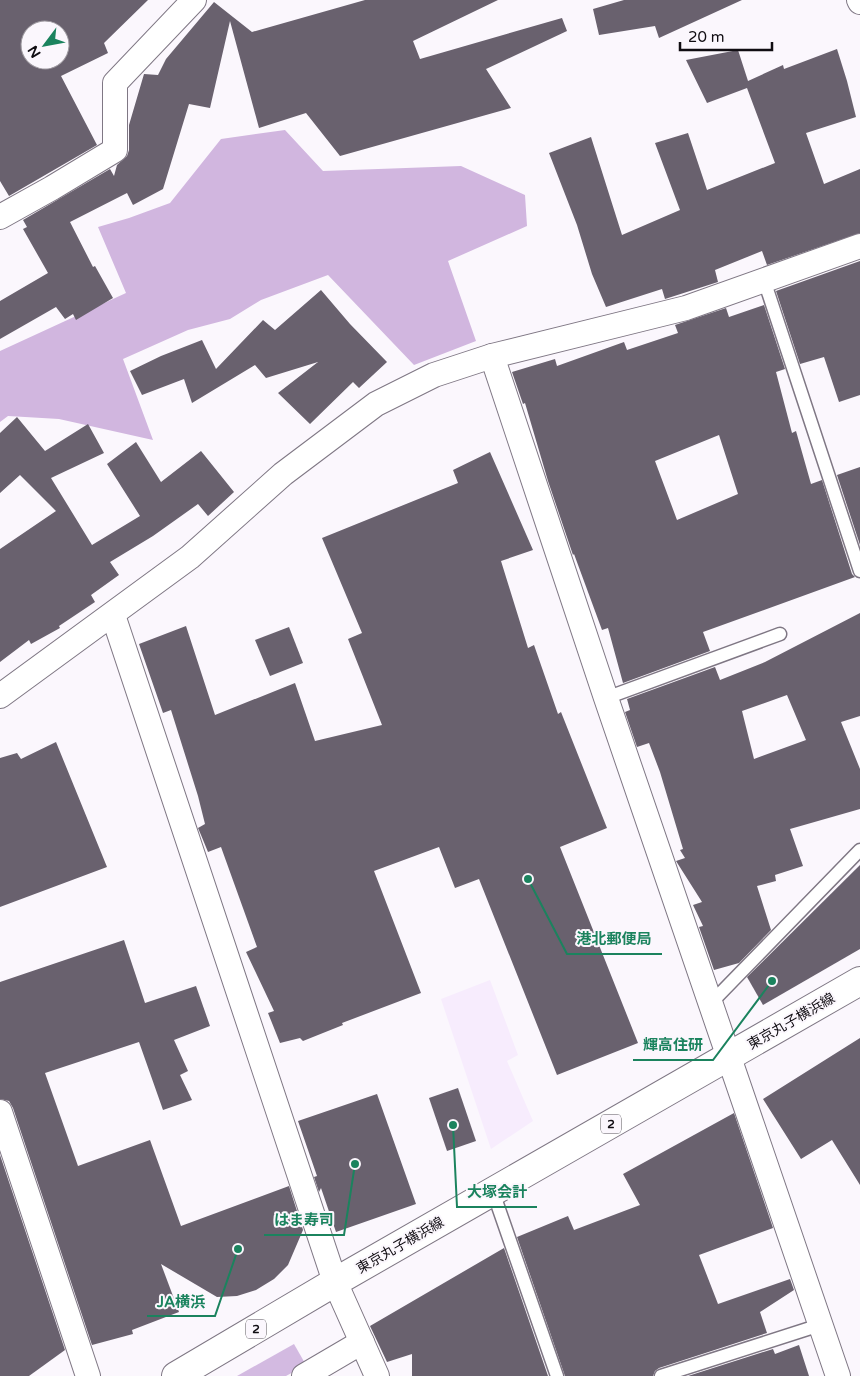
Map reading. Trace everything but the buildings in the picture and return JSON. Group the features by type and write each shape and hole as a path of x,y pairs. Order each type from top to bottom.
{"main road":[{"name":"東京丸子横浜線","path":"176,1376 335,1282 860,981"}],"street":[{"path":"0,217 115,150 115,84 194,0"},
{"path":"0,696 190,557 283,474 376,404 434,375 492,356 686,308 860,246"},
{"path":"492,356 606,698 838,1376"},
{"path":"113,615 335,1282 377,1376"},
{"path":"0,1112 88,1376"},
{"path":"304,1376 362,1342"}],"lane":[{"path":"764,280 860,571"},
{"path":"606,698 780,634"},
{"path":"711,1003 860,850"},
{"path":"494,1192 557,1376"},
{"path":"662,1376 820,1325"}],"shaded area":[{"path":"285,130 323,171 461,166 525,195 527,226 448,261 476,341 414,365 328,275 261,300 230,319 188,330 123,359 153,440 59,419 8,416 0,422 0,351 126,293 98,227 170,203 221,139"},
{"path":"490,980 518,1055 507,1061 533,1121 491,1149 441,999"},
{"path":"294,1344 306,1365 286,1376 237,1376"}],"place":[{"name":"港北郵便局","path":"528,879"},
{"name":"輝高住研","path":"772,981"},
{"name":"大塚会計","path":"453,1125"},
{"name":"はま寿司","path":"355,1164"},
{"name":"JA横浜","path":"238,1249"}]}
